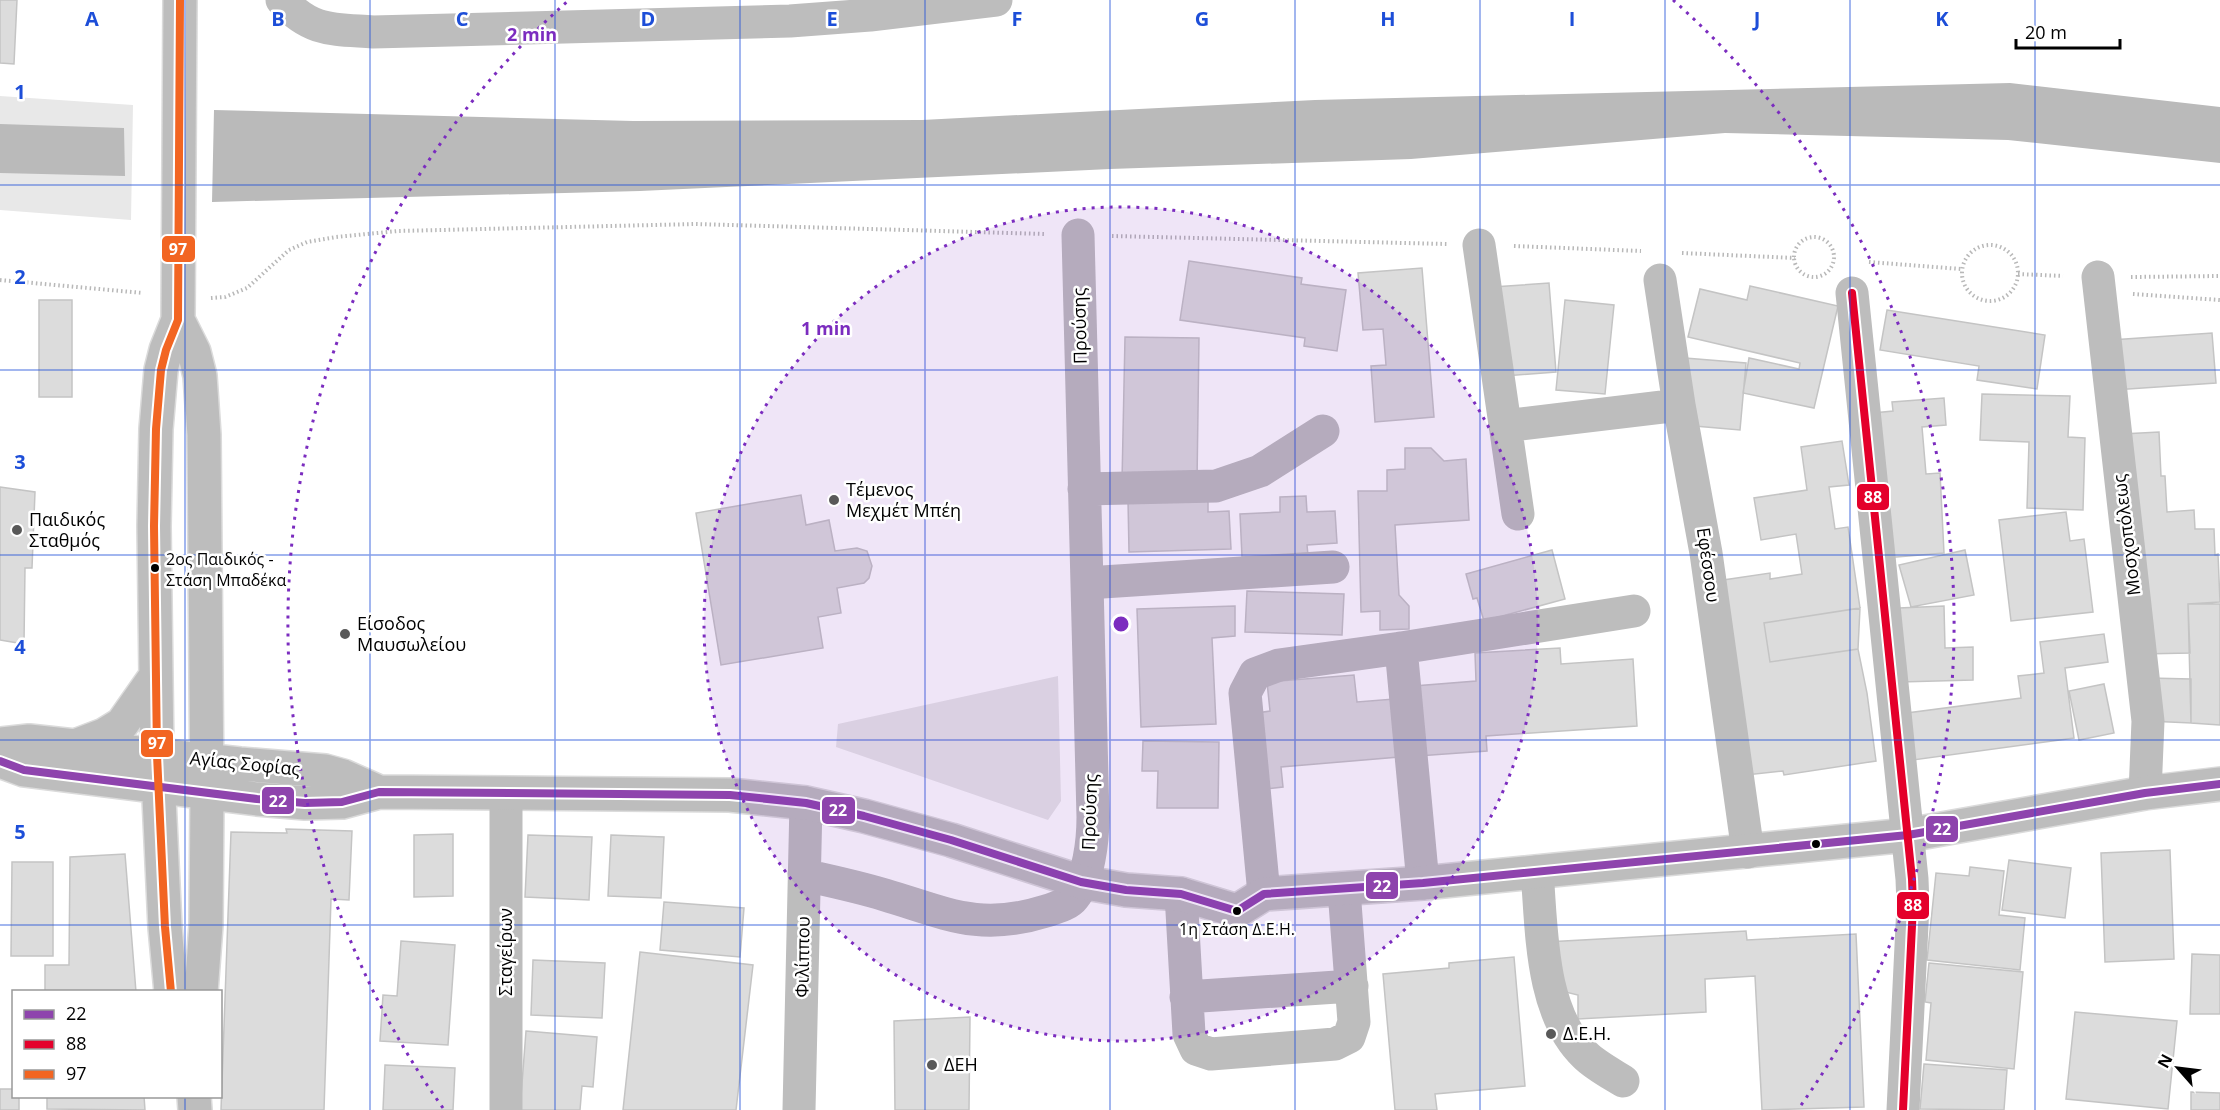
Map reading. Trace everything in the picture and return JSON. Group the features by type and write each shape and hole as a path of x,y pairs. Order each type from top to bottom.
{"street":[{"path":"171,0 180,0 178,296 161,370 156,429 154,526 157,755 165,927 171,990"},
{"path":"282,0 297,16 316,25 339,30 373,32 709,11 859,16 996,0"},
{"name":"Προύσης","path":"1078,235 1093,817 1090,853 1081,882"},
{"path":"1479,245 1518,514"},
{"name":"Εφέσσου","path":"1660,280 1679,405 1706,553 1748,852"},
{"name":"Μοσχοπόλεως","path":"2099,285 2148,721 2145,793"},
{"path":"1852,293 1908,835 1913,905 1903,1110"},
{"path":"178,296 200,376 204,435 207,794 206,925 201,990"},
{"path":"1505,426 1679,405"},
{"path":"1084,489 1216,486 1260,471 1323,431"},
{"path":"1087,583 1333,567"},
{"path":"1264,894 1245,693 1256,674 1279,665 1634,611"},
{"path":"1401,648 1423,883"},
{"path":"75,746 104,735 122,724 156,677"},
{"name":"Αγίας Σοφίας","path":"0,744 29,741 207,761 325,771 343,776 379,792"},
{"name":"Αγίας Σοφίας","path":"0,761 24,770 207,794 305,803 342,802 379,792 730,795 806,803 910,828 1081,882"},
{"path":"804,875 865,889 952,917 988,921 1021,917 1060,906 1073,898 1081,882 1126,890 1181,894 1237,911 1264,894 1423,883 1908,835 2145,793 2220,784"},
{"name":"Σταγείρων","path":"506,794 506,1110"},
{"name":"Φιλίππου","path":"799,1110 806,803"},
{"path":"1537,872 1549,988 1567,1033 1585,1056 1623,1081"},
{"path":"1181,894 1189,1034 1196,1049 1211,1054 1343,1042 1349,1037 1353,1030 1352,986 1344,890"},
{"path":"1186,997 1352,986"}],"path":[{"path":"0,280 213,298 238,294 289,250 307,242 336,237 398,231 696,224 1645,251"},
{"path":"1818,237 1830,244 1834,260 1826,273 1814,277 1802,272 1795,258 1800,243 1806,239 1818,237"},
{"path":"1996,245 2005,249 2012,256 2018,274 2012,291 1997,301 1987,302 1979,299 1965,287 1961,269 1964,260 1977,247 1996,245"},
{"path":"1679,252 1795,258"},
{"path":"1834,260 1842,260"},
{"path":"1861,261 1961,269"},
{"path":"2099,285 2220,300"}],"shaded area":[{"path":"2010,83 2220,107 2220,163 2008,140 1725,133 1411,159 1110,169 640,191 212,202 214,110 633,121 922,120 1315,100"},
{"path":"0,96 133,105 131,220 0,210"},
{"path":"0,124 124,128 125,176 0,173"},
{"path":"1058,676 1061,801 1048,820 836,747 838,724"}],"building":[{"path":"0,0 17,0 14,64 0,63"},
{"path":"1189,261 1302,278 1301,284 1346,290 1337,351 1304,346 1305,338 1180,320"},
{"path":"1422,268 1434,417 1375,422 1371,366 1386,365 1383,329 1363,330 1358,273"},
{"path":"1549,283 1556,372 1505,376 1493,287"},
{"path":"1750,286 1838,306 1814,408 1743,393 1749,358 1799,369 1800,363 1688,337 1700,289 1747,300"},
{"path":"39,300 72,300 72,397 39,397"},
{"path":"1565,300 1614,305 1605,394 1556,390"},
{"path":"1887,310 2045,335 2037,389 1977,380 1979,366 1880,350"},
{"path":"2212,333 2216,383 2114,390 2111,340"},
{"path":"1125,337 1199,338 1197,482 1122,481"},
{"path":"1685,358 1746,363 1740,430 1683,425"},
{"path":"1982,394 2070,396 2068,437 2085,438 2083,510 2027,508 2029,442 1980,440"},
{"path":"1944,398 1946,425 1922,427 1926,474 1940,473 1944,553 1885,558 1873,413 1893,411 1892,402"},
{"path":"2159,432 2161,476 2165,476 2167,512 2194,510 2195,529 2214,529 2215,555 2218,554 2220,602 2188,604 2190,653 2141,654 2122,434"},
{"path":"1842,441 1849,485 1829,487 1835,529 1848,527 1860,608 1764,623 1770,662 1858,649 1867,693 1876,761 1784,775 1783,771 1737,776 1710,582 1770,573 1770,579 1802,574 1796,534 1761,540 1754,498 1807,490 1801,447"},
{"path":"1405,448 1431,448 1444,461 1466,459 1469,520 1395,525 1399,595 1409,606 1409,629 1380,630 1380,611 1361,612 1358,491 1387,491 1387,470 1405,469"},
{"name":"Παιδικός Σταθμός","path":"0,487 35,492 32,568 25,568 24,644 0,640"},
{"path":"801,495 806,525 829,520 835,551 857,548 867,551 872,566 869,578 864,583 837,588 841,613 818,617 823,648 721,665 696,513"},
{"path":"1306,496 1307,512 1335,511 1337,543 1307,545 1308,555 1242,557 1240,514 1280,512 1280,497"},
{"path":"1208,497 1208,512 1229,511 1231,549 1129,552 1128,500"},
{"path":"2066,512 2070,541 2084,539 2093,612 2011,621 1999,520"},
{"path":"1552,550 1565,599 1484,621 1477,598 1473,599 1466,574"},
{"path":"1965,550 1974,595 1911,607 1899,565"},
{"path":"1247,591 1344,594 1342,635 1245,632"},
{"path":"2188,604 2220,604 2220,725 2191,723"},
{"path":"1235,606 1235,636 1212,638 1216,724 1141,727 1137,609"},
{"path":"1944,606 1945,648 1973,647 1973,680 1900,682 1899,608"},
{"path":"1860,608 1858,649 1770,662 1764,623"},
{"path":"2104,634 2108,662 2065,668 2074,738 1913,760 1907,713 2021,698 2018,676 2044,673 2040,642"},
{"path":"1560,648 1561,664 1633,659 1637,726 1486,736 1487,751 1418,756 1414,686 1476,681 1475,653"},
{"path":"1354,675 1357,702 1394,699 1399,757 1281,767 1283,787 1265,789 1257,713 1270,711 1267,682"},
{"path":"2149,678 2191,679 2191,723 2148,721"},
{"path":"2104,684 2114,733 2079,740 2069,691"},
{"path":"1143,741 1219,742 1218,808 1157,808 1158,771 1142,771"},
{"path":"286,829 352,831 349,900 331,899 324,1110 221,1110 231,832 287,833"},
{"path":"453,834 453,896 414,897 414,835"},
{"path":"528,835 592,837 589,900 525,897"},
{"path":"611,835 664,837 661,898 608,896"},
{"path":"2170,850 2174,959 2105,962 2101,853"},
{"path":"125,854 136,990 45,990 45,965 69,965 70,857"},
{"path":"2009,860 2071,868 2065,918 2002,910"},
{"path":"12,862 53,862 53,956 11,956"},
{"path":"1970,867 2004,871 1999,915 2025,918 2020,970 1927,960 1936,873 1969,876"},
{"path":"664,902 744,908 740,957 660,950"},
{"path":"1746,931 1747,940 1856,934 1864,1107 1762,1110 1755,976 1705,979 1706,1012 1578,1019 1578,995 1549,988 1546,942"},
{"path":"401,941 455,945 448,1045 380,1041 383,995 397,996"},
{"path":"640,952 753,965 736,1110 623,1110"},
{"path":"2192,954 2220,955 2220,1014 2190,1014"},
{"path":"1514,957 1525,1086 1435,1094 1437,1110 1395,1110 1383,974 1449,968 1449,963"},
{"path":"533,960 605,963 602,1018 531,1015"},
{"path":"1929,963 2023,972 2014,1069 1926,1060 1931,1003 1925,1002"},
{"path":"2075,1012 2177,1021 2168,1109 2066,1099"},
{"name":"ΔΕΗ","path":"970,1017 969,1110 895,1110 894,1021"},
{"path":"526,1031 597,1037 593,1087 582,1086 580,1110 520,1110"},
{"path":"1924,1064 2007,1070 2004,1110 1920,1109"},
{"path":"385,1065 455,1068 453,1110 383,1110"},
{"path":"0,1089 12,1089 12,1098 19,1098 19,1110 0,1110"},
{"path":"2191,1092 2220,1093 2220,1110 2191,1110"},
{"path":"47,1098 144,1098 145,1110 47,1109"}],"transit line":[{"name":"97","path":"171,990 165,927 157,755 154,526 156,429 161,370 178,320 180,0"},
{"name":"88","path":"1852,293 1912,879 1913,905 1903,1110"},
{"name":"22","path":"0,761 24,770 305,803 342,802 379,792 730,795 806,803 951,840 1081,882 1126,890 1181,894 1237,911 1264,894 1423,883 1908,835 2145,793 2220,784"}],"place":[{"name":"Τέμενος Μεχμέτ Μπέη","path":"834,500"},
{"name":"Παιδικός Σταθμός","path":"17,530"},
{"name":"2ος Παιδικός - Στάση Μπαδέκα","path":"155,568"},
{"name":"Είσοδος Μαυσωλείου","path":"345,634"},
{"name":"1η Στάση Δ.Ε.Η.","path":"1237,911"},
{"name":"Δ.Ε.Η.","path":"1551,1034"},
{"name":"ΔΕΗ","path":"932,1065"}]}
